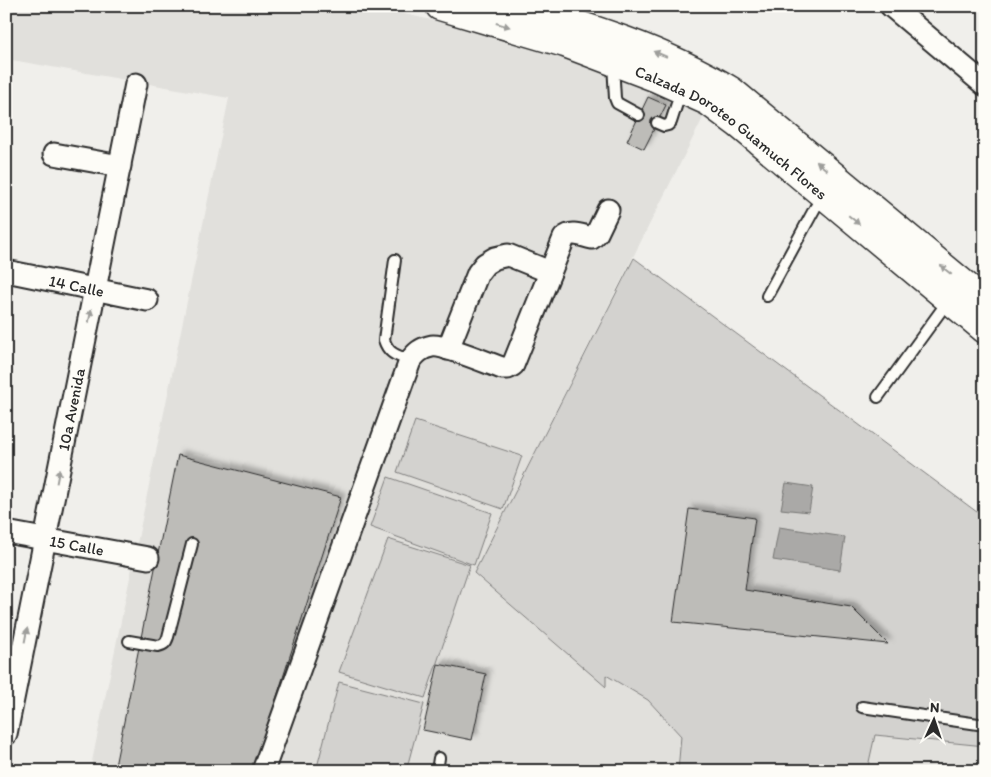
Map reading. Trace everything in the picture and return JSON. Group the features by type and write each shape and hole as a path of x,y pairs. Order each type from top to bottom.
{"main road":[{"name":"Calzada Doroteo Guamuch Flores","path":"440,6 565,43 585,39 662,55 708,101 739,124 949,300 982,310"},
{"name":"Calzada Doroteo Guamuch Flores","path":"514,6 568,22 612,61 731,90 982,310"}],"street":[{"path":"891,6 985,85"},
{"name":"10a Avenida","path":"6,734 136,84"},
{"path":"54,154 120,166"},
{"path":"263,771 410,361 417,352 433,345 502,368 508,368 513,365 564,238 572,233 592,238 597,233 608,210"},
{"path":"448,349 478,273 485,264 495,258 508,255 550,272"},
{"name":"14 Calle","path":"6,271 147,300"},
{"name":"15 Calle","path":"6,532 148,558"}],"lane":[{"path":"612,61 617,103 639,116"},
{"path":"656,123 664,126 671,122 685,78"},
{"path":"767,296 814,208 823,195"},
{"path":"395,260 384,340 391,352 410,361"},
{"path":"878,397 949,300"},
{"path":"129,641 158,646 166,642 192,544"},
{"path":"862,707 985,725"},
{"path":"436,771 439,758"}],"shaded area":[{"path":"6,6 368,6 509,37 684,101 705,114 474,573 606,686 606,674 648,700 681,736 678,771 90,771 229,98 6,59"},
{"path":"634,258 985,518 985,746 875,735 867,771 678,771 681,736 648,700 606,675 606,687 474,573"},
{"path":"415,421 522,456 503,509 397,472"},
{"path":"388,477 492,513 474,565 370,527"},
{"path":"786,483 813,487 809,512 781,509"},
{"path":"779,527 845,537 840,570 773,560"},
{"path":"388,539 470,565 425,698 339,672"},
{"path":"339,682 424,704 406,771 316,771"},
{"path":"874,735 985,746 985,771 867,771"}],"building":[{"path":"648,97 666,105 644,149 627,141"},
{"path":"178,455 341,497 253,771 114,771"},
{"path":"689,509 755,518 745,590 851,607 888,644 673,622"},
{"path":"438,664 486,674 472,740 423,730"}]}
